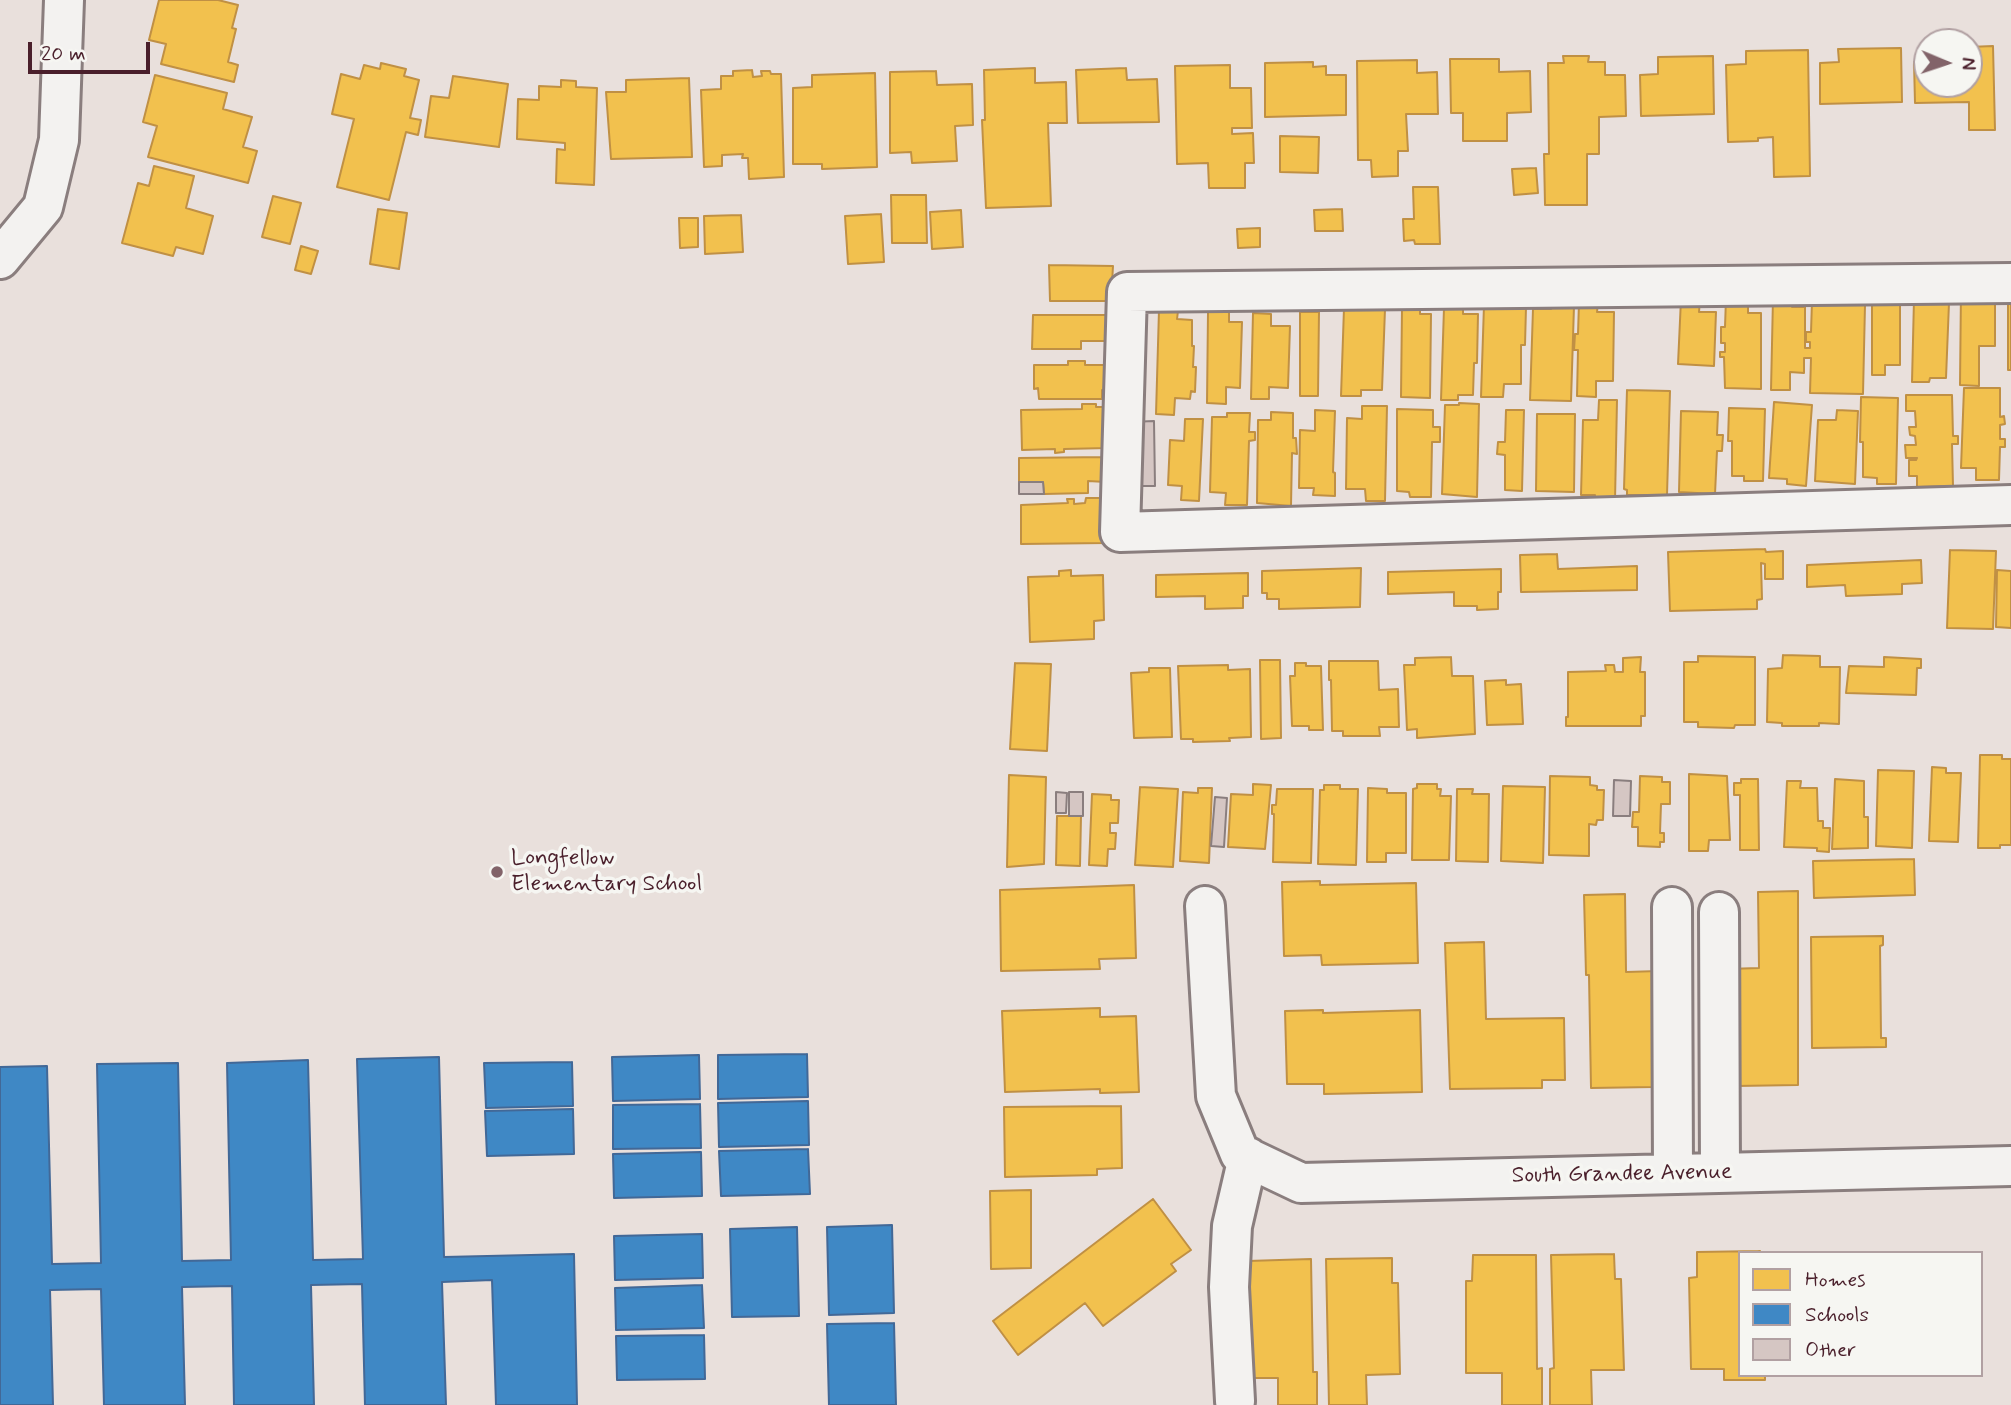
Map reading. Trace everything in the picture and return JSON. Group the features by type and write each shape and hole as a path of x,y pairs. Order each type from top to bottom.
{"street":[{"path":"0,259 43,207 59,140 64,0"},
{"path":"2011,283 1127,292 1120,532 2011,505"},
{"path":"1205,906 1216,1096 1244,1156 1231,1226 1229,1287 1235,1401"},
{"path":"1672,907 1673,1174"},
{"path":"1719,912 1720,1173"},
{"name":"South Grandee Avenue","path":"1244,1156 1301,1183 2011,1166"}],"building: Homes":[{"path":"159,0 218,0 238,5 232,28 236,29 228,62 238,65 234,82 161,64 166,44 149,40"},
{"path":"1983,46 1993,46 1995,130 1969,130 1969,102 1915,103 1915,98 1983,98"},
{"path":"1901,48 1902,102 1820,104 1820,63 1839,62 1838,49"},
{"path":"1808,50 1810,176 1774,177 1773,137 1758,138 1758,141 1728,142 1726,65 1746,64 1746,51"},
{"path":"1563,56 1589,56 1588,62 1605,62 1605,75 1625,75 1626,116 1599,117 1599,154 1587,154 1587,205 1545,205 1544,154 1549,154 1548,63 1564,63"},
{"path":"1713,56 1714,114 1641,116 1640,75 1658,74 1658,57"},
{"path":"1450,59 1499,59 1499,72 1530,71 1531,112 1507,113 1507,141 1463,141 1463,113 1451,113"},
{"path":"1417,60 1417,73 1437,72 1438,114 1406,114 1408,151 1398,151 1398,176 1372,177 1371,160 1358,160 1357,61"},
{"path":"1313,62 1313,67 1326,66 1326,75 1346,75 1346,115 1265,117 1265,63"},
{"path":"381,63 406,69 404,76 419,80 410,118 421,120 418,135 406,132 389,200 337,187 354,119 332,114 341,74 360,79 364,65 380,69"},
{"path":"1230,65 1230,88 1251,88 1252,128 1232,128 1232,134 1253,133 1254,163 1245,163 1245,188 1209,188 1208,163 1177,164 1175,66"},
{"path":"1035,68 1035,83 1066,82 1067,123 1048,123 1051,206 986,208 982,120 985,120 984,70"},
{"path":"1126,68 1127,80 1157,79 1159,122 1078,123 1076,70"},
{"path":"752,70 753,77 762,76 761,71 781,74 784,177 749,179 748,158 742,158 743,154 722,155 722,166 704,167 701,90 721,89 721,76 733,76 733,71"},
{"path":"936,71 937,85 972,84 973,125 955,126 957,161 912,163 911,152 890,153 890,72"},
{"path":"875,73 877,167 822,169 822,164 793,164 793,88 812,87 812,75"},
{"path":"155,75 227,93 223,109 252,117 243,147 257,151 248,183 148,157 157,126 143,122"},
{"path":"453,76 508,84 499,147 425,137 431,96 449,98"},
{"path":"689,78 692,157 611,159 606,92 626,92 626,80"},
{"path":"561,80 576,81 576,87 597,88 594,185 556,183 557,149 565,150 565,143 517,139 518,99 539,100 539,86 561,87"},
{"path":"1280,136 1319,137 1318,173 1280,172"},
{"path":"154,166 194,176 186,208 213,216 203,254 176,247 173,256 122,243 138,183 149,186"},
{"path":"1536,168 1538,193 1514,195 1512,169"},
{"path":"1413,187 1438,187 1440,244 1404,241 1403,219 1414,219"},
{"path":"891,195 926,195 927,243 892,243"},
{"path":"273,196 301,203 290,244 262,237"},
{"path":"378,209 407,213 399,269 370,264"},
{"path":"1342,209 1343,231 1315,231 1314,210"},
{"path":"961,210 963,247 932,249 930,212"},
{"path":"881,214 884,262 848,264 845,216"},
{"path":"741,215 743,252 705,254 704,216"},
{"path":"679,218 698,218 698,247 680,248"},
{"path":"1260,228 1260,247 1238,248 1237,229"},
{"path":"301,246 318,251 311,274 295,270"},
{"path":"1049,265 1113,266 1111,301 1050,301"},
{"path":"1961,289 1995,301 1995,346 1979,346 1979,386 1960,385"},
{"path":"1726,298 1748,298 1748,313 1761,313 1761,389 1725,388 1724,357 1720,357 1720,352 1725,352 1725,343 1721,343 1721,327 1725,327"},
{"path":"1773,298 1792,299 1792,307 1805,307 1805,348 1810,348 1810,342 1806,342 1806,332 1811,332 1812,301 1865,305 1863,394 1810,393 1811,358 1804,358 1804,373 1790,372 1790,390 1771,390"},
{"path":"1872,298 1885,298 1885,305 1900,305 1900,365 1885,365 1885,375 1872,375"},
{"path":"1681,299 1700,300 1699,312 1716,312 1714,366 1678,364"},
{"path":"1914,299 1949,303 1946,378 1912,382"},
{"path":"2008,299 2011,299 2011,370 2008,370"},
{"path":"1579,302 1598,303 1597,312 1614,312 1613,381 1596,381 1596,397 1577,396 1578,350 1574,350 1575,334 1578,334"},
{"path":"1484,305 1526,307 1525,345 1521,345 1521,384 1504,384 1503,397 1481,397"},
{"path":"1551,305 1574,306 1571,401 1530,400 1533,309 1551,309"},
{"path":"1344,308 1385,309 1382,390 1361,390 1361,396 1341,396"},
{"path":"1402,308 1420,308 1420,314 1431,314 1430,398 1401,397"},
{"path":"1444,308 1463,309 1463,314 1478,314 1473,395 1458,395 1458,400 1441,400"},
{"path":"1159,310 1178,311 1177,319 1192,320 1195,392 1191,391 1190,399 1175,398 1174,415 1156,414"},
{"path":"1208,312 1229,312 1229,322 1242,322 1240,388 1226,387 1226,404 1207,403"},
{"path":"1300,312 1319,312 1318,396 1300,396"},
{"path":"1253,313 1271,314 1271,326 1290,326 1288,388 1269,387 1269,399 1251,399"},
{"path":"1033,315 1115,315 1107,341 1081,341 1081,349 1032,349"},
{"path":"1068,361 1085,361 1085,365 1107,365 1108,390 1102,390 1102,399 1039,399 1038,388 1034,389 1034,365 1068,365"},
{"path":"1964,388 2000,388 2000,417 2004,416 2005,424 2000,425 2000,439 2005,439 2005,447 2000,447 1999,480 1976,480 1976,468 1961,468"},
{"path":"1627,390 1670,391 1667,495 1627,495 1627,490 1624,489"},
{"path":"1906,395 1952,395 1953,436 1958,436 1958,444 1952,444 1953,486 1917,487 1917,476 1909,476 1909,460 1917,458 1906,458 1905,445 1916,445 1915,436 1910,435 1909,427 1916,427 1915,411 1906,411"},
{"path":"1861,397 1898,398 1896,484 1877,484 1877,478 1863,477 1863,442 1860,442"},
{"path":"1599,400 1617,400 1615,501 1595,501 1595,495 1581,495 1583,420 1598,420"},
{"path":"1774,402 1812,405 1806,486 1787,484 1787,479 1769,478"},
{"path":"1082,404 1108,407 1108,448 1064,449 1064,452 1055,453 1055,449 1022,450 1021,410 1082,409"},
{"path":"1479,404 1477,497 1442,494 1445,405"},
{"path":"1362,406 1387,406 1385,501 1366,501 1365,489 1346,489 1347,418 1362,419"},
{"path":"1729,408 1765,409 1763,481 1744,481 1744,476 1732,476 1732,441 1728,441"},
{"path":"1397,409 1433,410 1433,427 1440,427 1440,442 1432,442 1431,497 1410,497 1409,492 1397,491"},
{"path":"1315,410 1335,411 1335,496 1313,495 1314,488 1299,488 1300,430 1315,431"},
{"path":"1506,410 1524,410 1522,491 1505,490 1505,455 1497,454 1498,442 1505,442"},
{"path":"1837,410 1858,411 1855,484 1815,481 1818,420 1836,420"},
{"path":"1681,411 1718,412 1717,435 1723,435 1722,451 1717,451 1715,494 1679,492"},
{"path":"1271,412 1293,413 1293,438 1296,438 1297,454 1292,453 1291,506 1257,503 1258,420 1271,420"},
{"path":"1227,413 1250,413 1249,432 1255,432 1255,440 1249,441 1247,505 1225,505 1226,493 1210,492 1212,417 1227,417"},
{"path":"1537,414 1575,414 1574,492 1536,491"},
{"path":"1185,419 1203,419 1199,501 1181,500 1182,486 1168,485 1170,440 1184,441"},
{"path":"1105,457 1106,482 1088,481 1088,493 1044,494 1043,482 1019,482 1019,458"},
{"path":"1086,498 1100,498 1100,503 1106,504 1106,543 1021,544 1021,505 1068,503 1067,499 1074,499 1074,504 1085,503"},
{"path":"1765,549 1766,552 1783,551 1783,579 1765,579 1765,564 1761,563 1762,599 1757,600 1757,609 1670,611 1668,552"},
{"path":"1950,550 1996,551 1993,629 1947,628"},
{"path":"1557,554 1558,569 1637,566 1637,590 1521,592 1520,555"},
{"path":"1921,560 1922,583 1902,584 1902,594 1846,596 1845,585 1807,587 1807,565"},
{"path":"1361,568 1360,607 1279,609 1279,599 1267,599 1267,593 1262,593 1262,571"},
{"path":"1501,569 1498,609 1477,610 1477,606 1454,606 1454,592 1388,594 1388,572"},
{"path":"1071,570 1071,576 1103,575 1104,620 1094,621 1094,639 1030,642 1028,577 1059,576 1059,571"},
{"path":"1997,570 2011,571 2011,628 1996,627"},
{"path":"1248,573 1248,596 1243,596 1243,608 1205,609 1205,596 1156,597 1156,575"},
{"path":"1783,655 1820,656 1820,667 1840,667 1839,724 1782,726 1782,723 1767,722 1768,669 1782,668"},
{"path":"1698,656 1755,657 1755,725 1735,725 1734,728 1698,727 1698,722 1684,722 1684,662 1698,662"},
{"path":"1451,657 1452,676 1473,676 1475,734 1417,738 1417,729 1407,730 1404,665 1415,665 1415,658"},
{"path":"1641,657 1640,672 1645,672 1645,716 1641,716 1641,726 1566,726 1568,672 1606,671 1605,665 1614,665 1615,672 1623,672 1623,658"},
{"path":"1884,657 1921,659 1921,668 1917,668 1916,695 1846,693 1849,666 1884,667"},
{"path":"1260,660 1280,660 1281,738 1261,739"},
{"path":"1329,661 1378,661 1379,690 1398,689 1399,727 1379,727 1380,736 1343,736 1343,731 1332,731"},
{"path":"1015,663 1051,664 1047,751 1010,749"},
{"path":"1295,663 1321,666 1323,730 1309,730 1309,726 1292,726 1290,676 1295,676"},
{"path":"1228,665 1228,670 1250,669 1251,737 1229,738 1230,741 1193,742 1193,739 1181,739 1178,666"},
{"path":"1149,668 1170,668 1172,737 1134,738 1131,673 1149,672"},
{"path":"1506,680 1506,685 1521,684 1523,724 1487,725 1485,681"},
{"path":"1980,755 2002,755 2002,759 2011,759 2011,845 1978,848"},
{"path":"1932,767 1946,768 1946,773 1961,773 1958,842 1929,841"},
{"path":"1878,770 1914,771 1912,848 1876,846"},
{"path":"1689,774 1727,776 1730,840 1709,840 1708,851 1689,851"},
{"path":"1009,775 1046,777 1044,864 1007,867"},
{"path":"1550,776 1590,777 1590,785 1597,786 1597,790 1604,790 1603,820 1597,820 1596,825 1589,824 1589,856 1549,855"},
{"path":"1640,776 1662,777 1662,782 1670,782 1670,804 1661,804 1660,833 1664,833 1664,842 1660,842 1660,847 1638,846 1638,827 1632,827 1633,812 1639,812"},
{"path":"1741,779 1758,779 1759,850 1740,850 1740,795 1734,795 1734,783 1741,783"},
{"path":"1835,779 1864,781 1864,817 1868,817 1868,848 1832,849"},
{"path":"1787,781 1801,781 1800,788 1817,788 1818,821 1823,821 1823,828 1830,828 1829,852 1817,851 1817,848 1784,847"},
{"path":"1253,784 1271,785 1265,849 1228,847 1231,794 1253,795"},
{"path":"1417,784 1437,784 1437,789 1441,789 1440,796 1451,796 1449,860 1412,860 1413,789 1417,788"},
{"path":"1324,785 1340,785 1340,789 1358,789 1356,865 1318,864 1320,790 1324,790"},
{"path":"1503,786 1545,787 1543,863 1501,861"},
{"path":"1140,787 1178,789 1173,867 1135,865"},
{"path":"1198,788 1212,788 1209,863 1180,861 1183,792 1198,793"},
{"path":"1368,788 1387,789 1387,793 1406,793 1406,853 1386,853 1386,862 1367,862"},
{"path":"1277,789 1313,789 1311,863 1273,862 1272,805 1276,805"},
{"path":"1457,789 1473,789 1472,794 1489,794 1488,862 1456,861"},
{"path":"1092,794 1111,795 1111,800 1119,800 1118,823 1110,823 1110,833 1116,833 1115,849 1108,849 1107,866 1089,865"},
{"path":"1057,816 1081,816 1080,866 1056,865"},
{"path":"1914,859 1915,895 1814,898 1813,861"},
{"path":"1320,881 1320,885 1416,883 1418,963 1322,965 1321,955 1284,956 1282,882"},
{"path":"1134,885 1136,958 1099,959 1100,969 1001,971 1000,890"},
{"path":"1798,891 1798,1085 1736,1086 1727,969 1759,968 1758,892"},
{"path":"1625,894 1626,972 1659,971 1661,1062 1653,1062 1653,1087 1591,1088 1584,895"},
{"path":"1883,936 1883,945 1880,946 1881,1038 1886,1038 1886,1047 1812,1048 1811,937"},
{"path":"1484,942 1486,1019 1564,1018 1565,1080 1542,1080 1542,1088 1450,1089 1445,943"},
{"path":"1100,1008 1100,1017 1136,1016 1139,1092 1100,1093 1100,1089 1005,1092 1002,1011"},
{"path":"1323,1010 1323,1013 1420,1010 1422,1092 1324,1094 1324,1084 1287,1084 1285,1011"},
{"path":"1121,1106 1122,1168 1097,1169 1097,1175 1005,1177 1004,1107"},
{"path":"1031,1190 1031,1268 991,1269 990,1191"},
{"path":"1153,1199 1191,1250 1171,1264 1176,1271 1103,1326 1085,1303 1018,1355 993,1321"},
{"path":"1738,1251 1738,1377 1765,1377 1765,1380 1724,1380 1724,1369 1691,1369 1689,1278 1697,1277 1697,1252"},
{"path":"1614,1254 1615,1279 1621,1279 1624,1370 1591,1370 1592,1405 1550,1405 1550,1369 1554,1368 1551,1255"},
{"path":"1473,1255 1536,1255 1537,1369 1542,1368 1542,1405 1502,1405 1502,1373 1466,1373 1466,1281 1472,1281"},
{"path":"1392,1258 1392,1283 1398,1283 1400,1374 1366,1375 1367,1405 1329,1405 1326,1259"},
{"path":"1311,1259 1313,1372 1317,1372 1317,1405 1278,1405 1278,1378 1243,1378 1242,1285 1248,1286 1248,1261"}],"building: Schools":[{"path":"807,1054 808,1097 718,1099 718,1055"},
{"path":"699,1055 700,1099 613,1101 612,1057"},
{"path":"439,1057 444,1257 574,1254 577,1405 496,1405 492,1280 442,1282 446,1405 365,1405 362,1284 311,1285 314,1405 234,1405 232,1286 182,1287 185,1405 104,1405 101,1289 50,1290 53,1405 0,1405 0,1067 47,1066 52,1264 101,1263 97,1064 178,1063 182,1261 231,1260 227,1063 308,1060 313,1260 363,1259 357,1059"},
{"path":"572,1062 573,1106 486,1108 484,1063"},
{"path":"808,1101 809,1145 719,1147 718,1103"},
{"path":"700,1104 701,1148 613,1149 613,1105"},
{"path":"573,1109 574,1154 487,1156 485,1111"},
{"path":"808,1149 810,1194 721,1196 719,1151"},
{"path":"701,1152 702,1196 614,1198 613,1154"},
{"path":"892,1225 894,1313 829,1315 827,1227"},
{"path":"797,1227 799,1316 732,1317 730,1229"},
{"path":"702,1234 703,1278 615,1280 614,1236"},
{"path":"702,1285 704,1328 616,1330 615,1288"},
{"path":"894,1323 896,1405 829,1405 827,1324"},
{"path":"704,1335 705,1379 617,1380 616,1336"}],"building: Other":[{"path":"1154,421 1155,486 1132,486 1130,422"},
{"path":"1019,482 1043,482 1044,494 1019,494"},
{"path":"1614,780 1631,781 1630,816 1613,816"},
{"path":"1056,792 1067,793 1066,813 1056,813"},
{"path":"1069,792 1083,792 1083,816 1069,816"},
{"path":"1215,797 1227,798 1224,847 1211,846"}],"place":[{"name":"Longfellow Elementary School","path":"497,872"}]}
